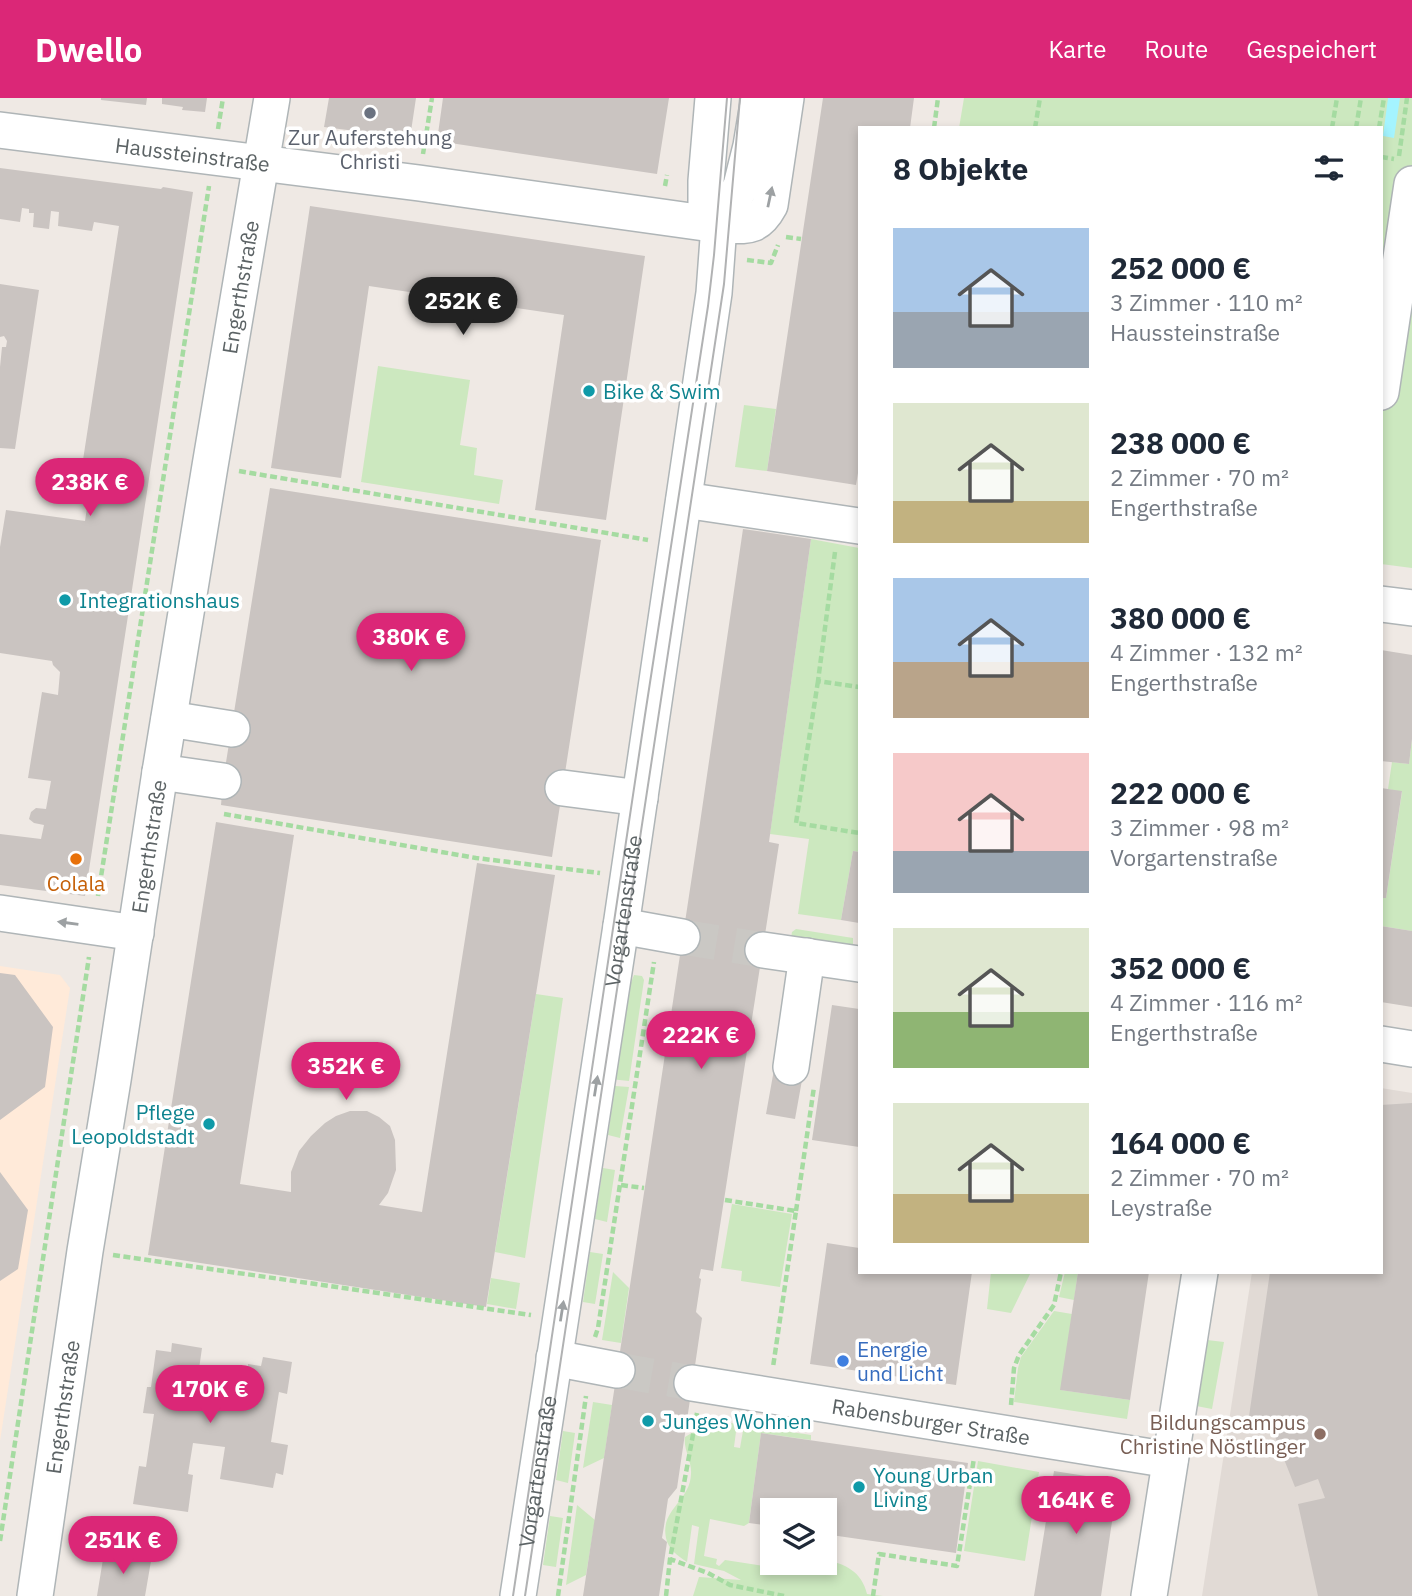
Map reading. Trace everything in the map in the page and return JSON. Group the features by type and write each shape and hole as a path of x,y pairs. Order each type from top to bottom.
{"street":[{"name":"Engerthstraße","path":"35,1596 85,1251 160,772 272,98"},
{"name":"Vorgartenstraße","path":"713,98 706,204 719,225"},
{"name":"Vorgartenstraße","path":"518,1596 684,500 714,293 719,225 741,186 759,98"},
{"name":"Haussteinstraße","path":"0,130 419,183 719,225 748,226 757,223 770,205 786,98"},
{"path":"1383,374 1405,172"},
{"path":"684,500 849,525"},
{"path":"1383,604 1412,608"},
{"path":"169,719 232,729"},
{"path":"160,772 223,798"},
{"path":"563,788 640,798"},
{"path":"0,913 136,933"},
{"path":"621,926 670,935"},
{"path":"763,950 858,964"},
{"path":"791,1067 807,956"},
{"path":"1383,1044 1412,1049"},
{"path":"1149,1596 1200,1274"},
{"path":"554,1358 617,1370"},
{"name":"Rabensburger Straße","path":"697,1383 1170,1460"}],"path":[{"path":"0,1541 223,98"},
{"path":"419,183 432,98"},
{"path":"934,126 938,98"},
{"path":"1035,126 1040,98"},
{"path":"1332,126 1337,98"},
{"path":"1356,126 1361,98"},
{"path":"1379,126 1384,98"},
{"path":"1405,172 1407,98"},
{"path":"781,236 801,239"},
{"path":"210,466 677,545"},
{"path":"849,525 818,681 796,823 858,833"},
{"path":"818,681 858,687"},
{"path":"223,798 476,858 628,876"},
{"path":"598,1328 621,1185 670,935"},
{"path":"621,1185 644,1188"},
{"path":"725,1200 796,1211 768,1395"},
{"path":"85,1251 560,1320"},
{"path":"873,1596 879,1554 957,1566 993,1432 1014,1367 1019,1355 1054,1305 1061,1274"},
{"path":"666,1596 697,1383"},
{"path":"558,1596 586,1397"},
{"path":"670,1559 708,1573 730,1585 784,1596"}],"shaded area":[{"path":"0,966 60,975 70,988 0,1441"},
{"name":"Bildungscampus Christine Nöstlinger","path":"1383,1088 1412,1093 1412,1596 1202,1596 1252,1274 1383,1274"}],"green space":[{"path":"964,98 1412,98 1412,568 1383,564 1383,126 959,126"},
{"path":"378,366 470,380 460,445 477,448 474,475 503,480 499,504 361,482"},
{"path":"744,405 776,409 767,471 735,467"},
{"path":"811,539 858,548 858,852 853,851 841,920 798,914 809,839 770,834"},
{"path":"1412,739 1412,931 1383,926 1383,898 1386,898 1402,792 1388,789 1392,762 1409,764"},
{"path":"796,929 853,938 853,952 790,943 792,932"},
{"path":"634,975 642,976 644,980 629,1081 610,1079 619,1013"},
{"path":"536,994 563,998 525,1258 495,1252"},
{"path":"615,1086 629,1087 620,1138 608,1135"},
{"path":"603,1168 615,1170 607,1222 595,1219"},
{"path":"732,1204 792,1214 780,1287 741,1281 742,1271 721,1268"},
{"path":"590,1252 603,1254 595,1304 583,1302"},
{"path":"613,1272 629,1288 621,1343 602,1340"},
{"path":"991,1274 1030,1274 1011,1313 987,1309"},
{"path":"1065,1274 1078,1274 1074,1300 1059,1297"},
{"path":"491,1278 520,1283 516,1309 487,1304"},
{"path":"1054,1311 1072,1314 1061,1390 1130,1400 1127,1419 1014,1402 1021,1357"},
{"path":"1207,1340 1224,1342 1212,1409 1191,1405"},
{"path":"593,1402 612,1405 604,1458 583,1468"},
{"path":"719,1421 737,1424 734,1447 740,1448 744,1425 811,1435 811,1440 761,1433 749,1523 744,1526 710,1519 704,1556 717,1559 716,1564 719,1566 725,1560 760,1565 760,1575 837,1575 837,1563 857,1574 867,1594 883,1596 693,1596 699,1577 741,1580 724,1571 694,1564 699,1527 692,1525 687,1562 671,1549 666,1538 667,1520 686,1492 691,1474 685,1437 705,1425"},
{"path":"563,1431 575,1433 568,1483 556,1480"},
{"path":"978,1461 1039,1472 1025,1561 964,1551"},
{"path":"577,1505 595,1520 586,1575 566,1585"},
{"path":"550,1516 563,1518 556,1567 543,1565"}],"water":[{"path":"1388,98 1400,98 1394,138 1383,136"}],"building":[{"path":"101,98 147,98 146,105"},
{"path":"162,98 207,98 205,112 182,110 183,107 162,104"},
{"name":"Zur Auferstehung Christi","path":"329,98 416,98 410,138 324,127"},
{"path":"443,98 669,98 657,174 437,141"},
{"path":"823,98 914,98 910,126 858,126 856,485 767,471"},
{"path":"0,168 193,192 85,896 0,885 0,834 41,839 44,825 29,819 36,808 46,809 51,781 28,778 42,692 58,695 60,672 52,661 0,653 0,547 6,510 85,521 90,488 79,486 119,226 94,222 92,231 58,226 59,212 51,211 49,229 33,227 34,213 22,208 20,222 0,219"},
{"name":"Bike & Swim","path":"310,206 645,256 606,520 535,510 564,315 369,286 341,478 271,468"},
{"path":"0,284 39,290 15,449 0,448 0,367 2,347 6,347 7,341 4,336 0,337"},
{"path":"270,488 601,540 552,857 221,805"},
{"path":"743,529 811,539 769,842 779,844 713,1271 701,1269 699,1278 696,1312 702,1318 677,1488 668,1499 662,1538 667,1542 659,1596 583,1596 700,823"},
{"path":"1383,650 1412,655 1412,739 1409,764 1383,761"},
{"path":"1383,788 1402,791 1386,898 1383,898"},
{"name":"Pflege Leopoldstadt","path":"216,822 294,835 240,1184 291,1192 291,1172 299,1151 311,1136 336,1116 350,1111 367,1111 390,1126 395,1140 396,1170 388,1193 379,1205 422,1212 477,863 555,875 486,1307 148,1255"},
{"path":"853,851 858,852 858,923 841,920"},
{"path":"1383,926 1412,931 1412,1007 1383,1002"},
{"path":"0,973 15,975 53,1027 45,1087 0,1120"},
{"path":"832,1005 858,1009 858,1147 812,1140"},
{"path":"784,1014 813,1019 795,1119 766,1114"},
{"name":"Bildungscampus Christine Nöstlinger","path":"1412,1103 1412,1596 1318,1596 1298,1504 1325,1498 1318,1479 1295,1487 1274,1434 1247,1430 1270,1274 1383,1274 1383,1105"},
{"path":"0,1172 28,1210 18,1269 0,1281"},
{"path":"827,1243 858,1248 858,1274 972,1274 956,1385 810,1364"},
{"path":"1078,1274 1149,1274 1130,1400 1060,1390"},
{"path":"172,1343 202,1348 199,1369 246,1377 248,1364 261,1366 263,1357 292,1362 287,1394 279,1392 271,1442 288,1445 283,1475 276,1473 273,1488 220,1479 225,1447 193,1443 188,1474 193,1475 188,1512 133,1504 139,1466 146,1467 154,1414 143,1413 147,1387 151,1387 156,1350 171,1352"},
{"name":"Young Urban Living","path":"761,1433 968,1463 956,1553 837,1536 837,1498 760,1498 760,1524 749,1523"},
{"path":"1054,1471 1118,1481 1101,1596 1034,1596"},
{"path":"104,1553 151,1561 145,1596 97,1596"}],"tunnel":[{"path":"682,937 763,950"},
{"path":"617,1370 692,1383"}],"tram line":[{"path":"513,1596 708,306 727,98"},
{"path":"525,1596 724,284 740,98"}],"place":[{"name":"Zur Auferstehung Christi","path":"370,113"},
{"name":"Bike & Swim","path":"589,391"},
{"name":"Integrationshaus","path":"65,600"},
{"name":"Colala","path":"76,859"},
{"name":"Pflege Leopoldstadt","path":"209,1124"},
{"name":"Energie und Licht","path":"843,1361"},
{"name":"Junges Wohnen","path":"648,1421"},
{"name":"Bildungscampus Christine Nöstlinger","path":"1320,1434"},
{"name":"Young Urban Living","path":"859,1487"}]}
